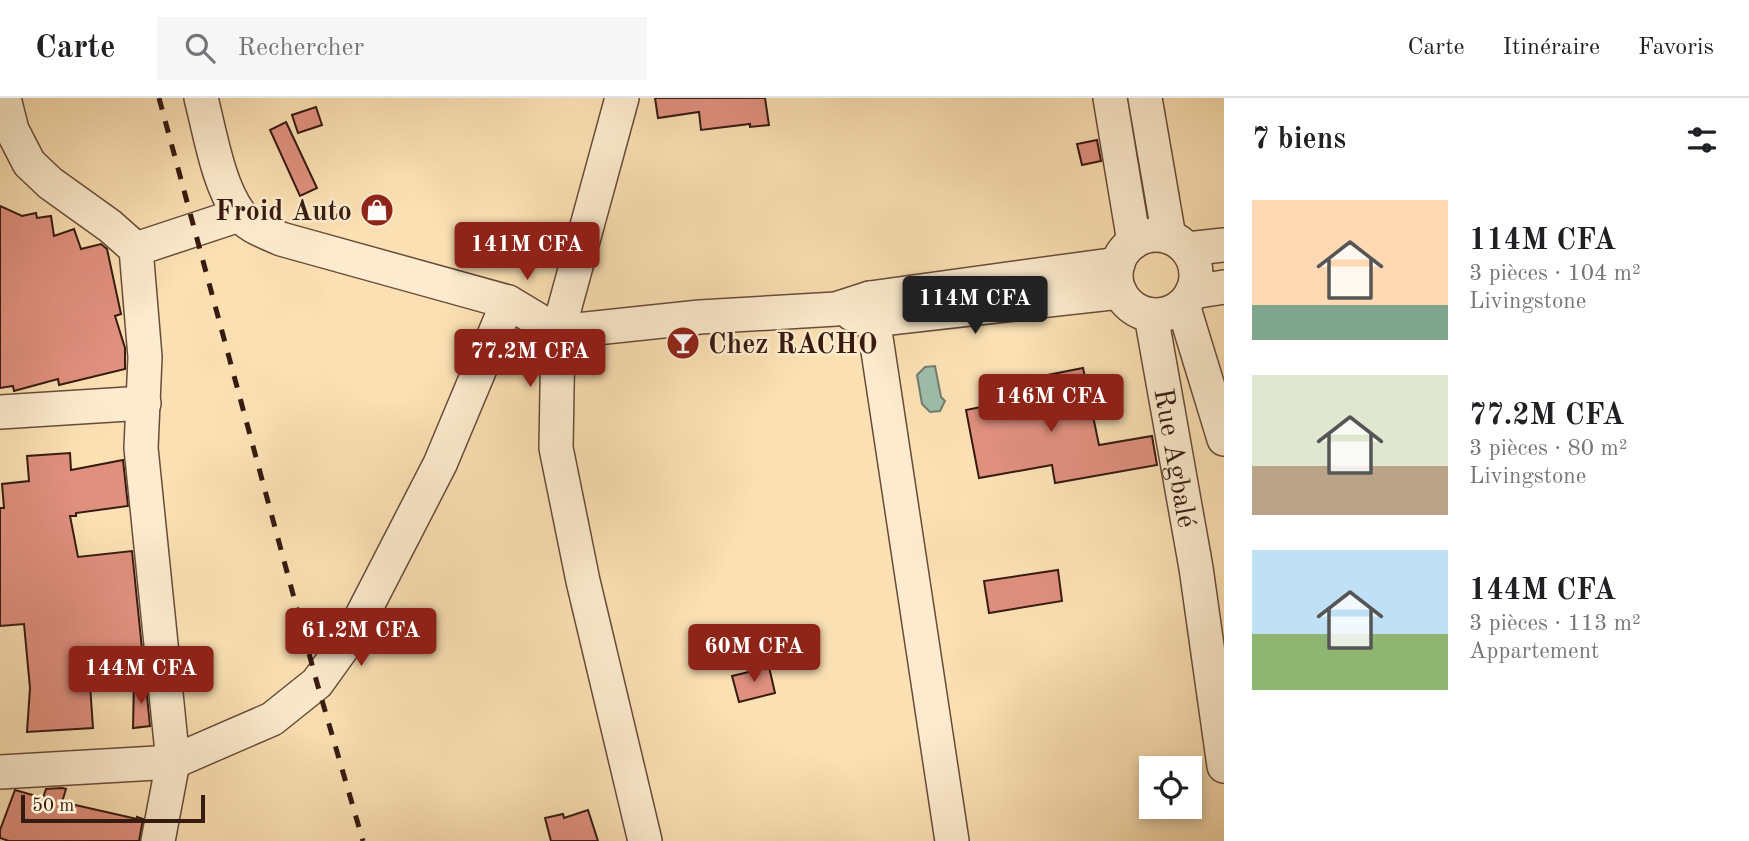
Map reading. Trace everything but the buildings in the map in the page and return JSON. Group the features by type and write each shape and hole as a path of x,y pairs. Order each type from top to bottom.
{"street":[{"path":"4,98 6,129 29,163 50,183 110,226 136,249 145,357 141,448 173,762 158,841"},
{"path":"201,98 222,176 239,215 254,227 281,239 508,302 558,332 700,317 871,309 1124,266 1151,235 1178,243 1224,245"},
{"path":"622,98 558,332 556,448 583,581 645,841"},
{"path":"1110,98 1128,304 1151,316 1170,312 1200,295 1194,262 1178,243 1145,98"},
{"path":"136,249 239,215"},
{"name":"Rue Agbalé","path":"1200,295 1224,439"},
{"path":"0,772 173,762 272,719 317,683 353,633 440,464 508,302"},
{"path":"871,309 952,841"},
{"name":"Rue Agbalé","path":"1151,316 1196,568 1224,766"},
{"path":"0,412 144,403"}],"shaded area":[{"path":"935,366 941,397 945,401 940,411 930,412 922,404 917,375 925,367"}],"railway":[{"path":"159,98 317,683 363,841"}],"place":[{"name":"Froid Auto","path":"377,210"},
{"name":"Chez RACHO","path":"683,343"}]}
